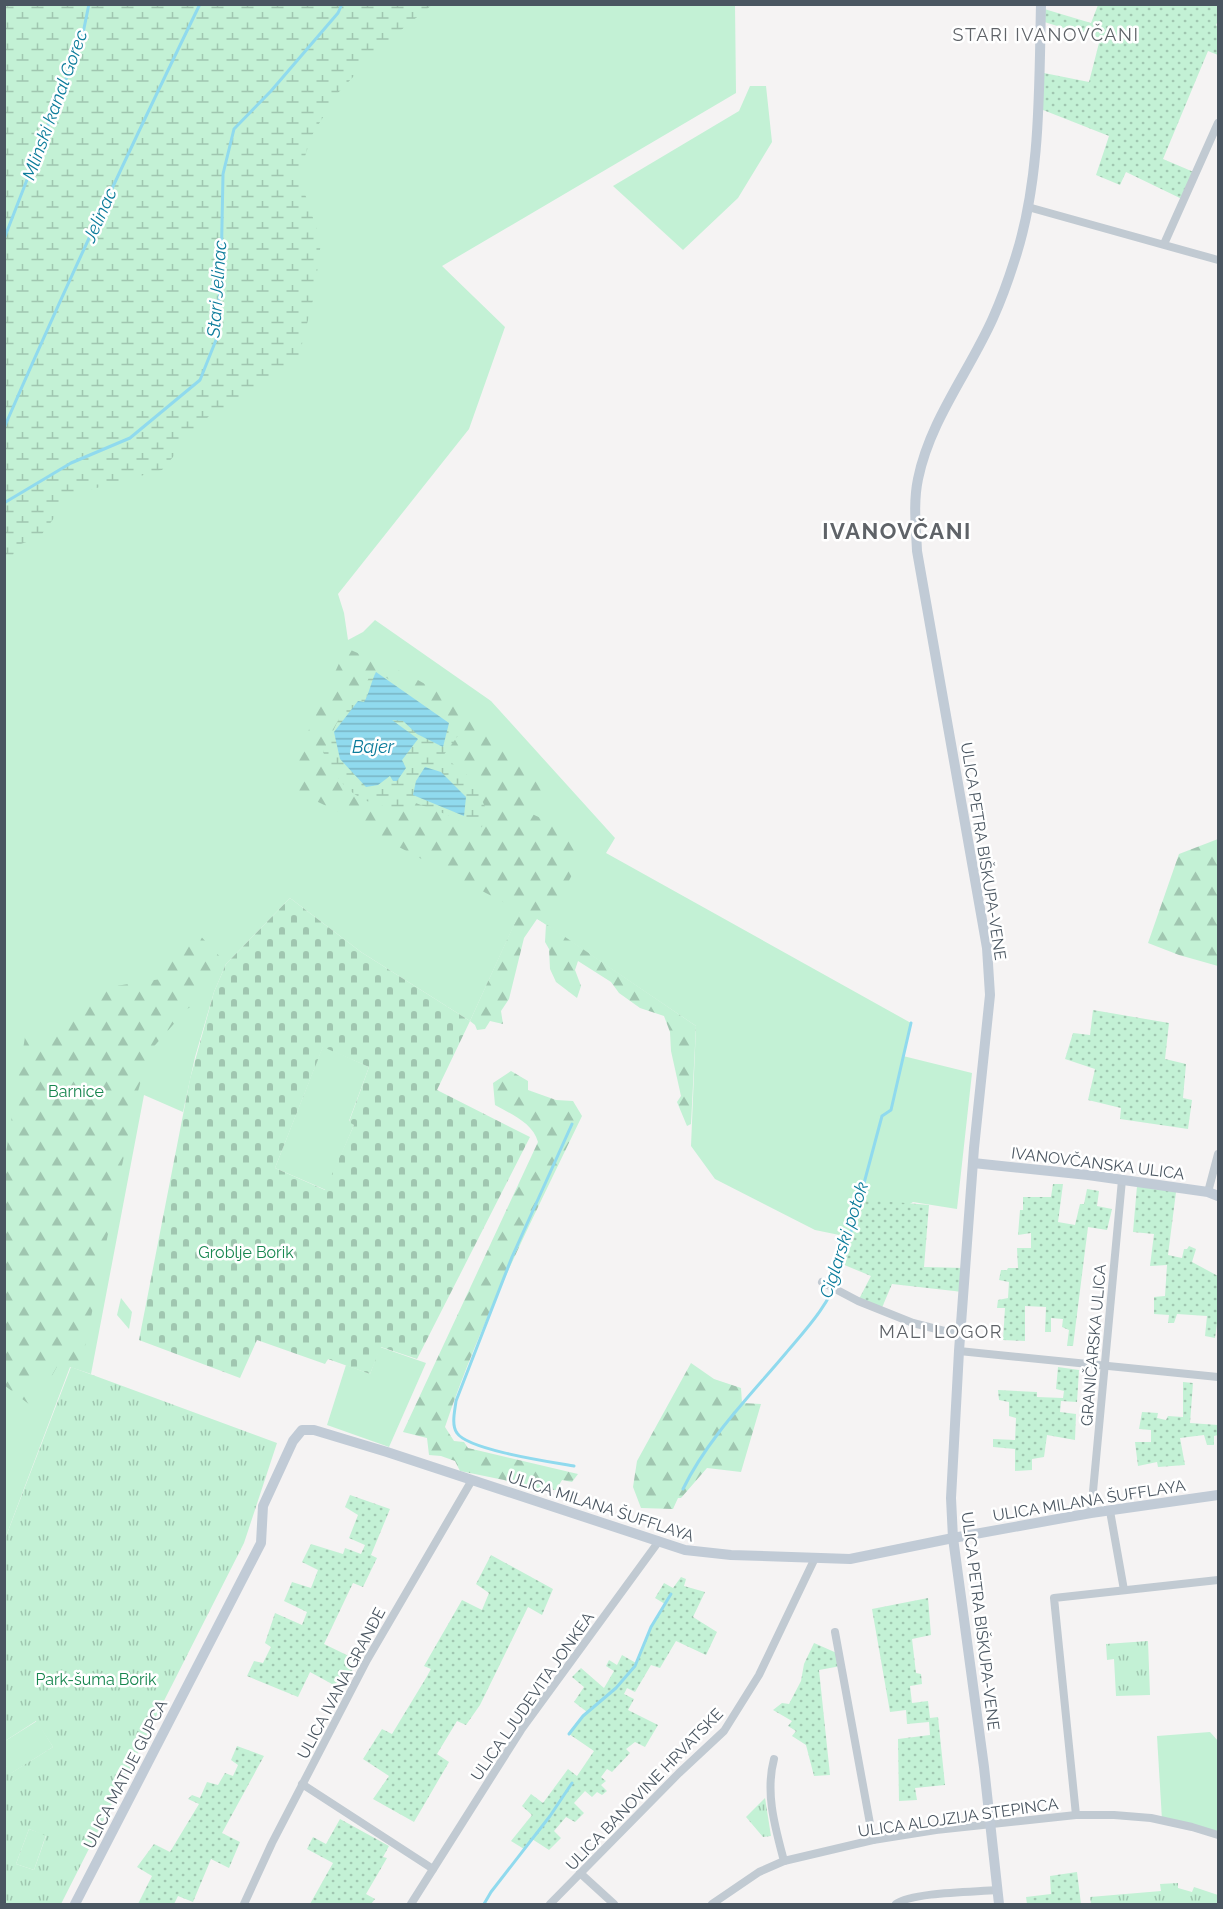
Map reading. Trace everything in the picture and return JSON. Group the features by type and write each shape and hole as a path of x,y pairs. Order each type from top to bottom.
{"main road":[{"name":"ULICA PETRA BIŠKUPA-VENE","path":"999,1905 984,1767 953,1538 951,1498 973,1163 990,995 987,948 917,551 916,494 924,457 933,431 993,318 1014,261 1028,207 1038,115 1041,4"},
{"name":"IVANOVČANSKA ULICA","path":"973,1163 1122,1180 1213,1194"},
{"name":"ULICA MILANA ŠUFFLAYA","path":"302,1430 314,1430 692,1551 731,1555 850,1559 953,1538 1218,1495"},
{"name":"ULICA MATIJE GUPCA","path":"75,1905 261,1543 263,1506 293,1441 302,1430"}],"street":[{"path":"1164,244 1218,123"},
{"path":"1028,207 1218,260"},
{"path":"1213,1194 1218,1154"},
{"name":"GRANIČARSKA ULICA","path":"1091,1514 1122,1180"},
{"path":"822,1282 858,1301 913,1323 960,1335"},
{"path":"959,1351 1218,1377"},
{"name":"ULICA IVANA GRANĐE","path":"244,1905 272,1843 367,1660 472,1480"},
{"path":"1110,1511 1124,1590"},
{"name":"ULICA LJUDEVITA JONKEA","path":"411,1905 521,1730 658,1541"},
{"name":"ULICA BANOVINE HRVATSKE","path":"550,1905 679,1773 724,1731 759,1675 815,1558"},
{"path":"1076,1815 1054,1598 1218,1580"},
{"path":"835,1632 873,1840"},
{"path":"774,1759 770,1780 772,1809 784,1861"},
{"path":"303,1784 433,1869"},
{"name":"ULICA ALOJZIJA STEPINCA","path":"712,1905 759,1872 784,1861 873,1840 936,1830 1076,1815 1113,1815 1151,1818 1218,1835"},
{"path":"580,1873 614,1905"},
{"path":"896,1905 901,1900 938,1894 997,1890"}],"green space":[{"path":"5,4 432,5 385,43 337,94 311,137 299,176 321,242 314,296 297,364 258,390 205,419 162,470 71,495 40,537 21,544 5,566"},
{"path":"5,5 735,5 736,93 442,266 505,327 469,429 338,594 344,613 348,640 363,632 375,620 491,701 615,838 606,853 911,1023 903,1056 972,1073 957,1209 913,1202 854,1238 815,1230 715,1179 691,1146 696,1026 536,918 520,912 470,1021 361,952 290,898 226,964 214,992 195,1057 183,1112 144,1095 91,1374 70,1367 5,1539"},
{"path":"1098,5 1218,5 1216,25 1218,27 1218,55 1208,51 1163,159 1196,173 1184,200 1126,172 1120,185 1096,175 1109,136 1038,108 1039,72 1089,82 1100,39 1041,21 1041,8 1091,23"},
{"path":"750,86 766,86 772,142 738,198 683,250 613,186 739,111"},
{"path":"346,648 409,675 471,710 552,782 530,813 590,841 546,924 537,919 524,938 509,999 501,1011 503,1024 490,1021 485,1029 477,1030 470,1021 520,911 363,828 339,812 295,791 296,758"},
{"path":"376,672 392,681 460,733 443,756 472,779 487,811 480,833 453,817 413,802 405,809 364,800 354,794 337,777 323,752 344,708 359,696 370,676"},
{"path":"1218,839 1218,966 1148,943 1179,854"},
{"name":"Groblje Borik","path":"290,898 361,952 470,1021 437,1090 530,1137 417,1359 381,1347 370,1374 328,1359 325,1364 257,1340 240,1378 139,1340 190,1079 214,992 226,964","holes":["323,1047 369,1067 349,1122 354,1125 325,1190 275,1168"]},
{"path":"546,924 696,1026 691,1124 687,1126 677,1102 681,1096 671,1051 670,1032 664,1016 640,1008 619,993 611,982 578,961 575,970 581,986 577,998 556,982 550,969 549,949 545,942"},
{"name":"Barnice","path":"192,927 224,961 206,979 196,1004 187,1009 149,1052 135,1102 81,1366 58,1365 50,1379 38,1367 33,1372 36,1386 30,1405 4,1385 5,1159 25,1037 55,1034 74,1012 109,987 161,979"},
{"path":"1093,1010 1169,1023 1165,1059 1186,1064 1183,1098 1192,1100 1188,1129 1120,1119 1121,1108 1088,1100 1095,1069 1065,1059 1073,1033 1090,1035"},
{"path":"323,1046 369,1067 349,1121 354,1125 326,1190 275,1168"},
{"path":"511,1071 528,1081 528,1090 556,1100 573,1101 582,1116 491,1308 445,1427 454,1441 464,1442 468,1448 578,1474 572,1482 562,1480 556,1490 529,1490 504,1480 460,1471 455,1461 429,1455 427,1438 403,1432 538,1142 526,1124 495,1105 493,1083"},
{"path":"1053,1184 1063,1184 1058,1222 1075,1225 1080,1204 1084,1204 1087,1189 1099,1191 1097,1206 1112,1209 1107,1230 1088,1227 1073,1346 1067,1346 1069,1330 1062,1327 1063,1319 1051,1318 1051,1332 1045,1332 1046,1307 1025,1306 1025,1341 1003,1340 1005,1308 997,1308 998,1300 1008,1298 1009,1282 999,1280 1001,1270 1018,1268 1017,1248 1031,1248 1031,1233 1018,1235 1023,1197 1051,1197"},
{"path":"1137,1186 1176,1192 1168,1255 1182,1258 1184,1249 1189,1246 1196,1249 1192,1262 1218,1276 1218,1316 1215,1338 1205,1336 1207,1316 1177,1314 1174,1323 1168,1323 1169,1315 1154,1314 1154,1297 1165,1296 1167,1265 1150,1266 1154,1234 1133,1232"},
{"path":"859,1199 929,1205 924,1267 965,1268 963,1292 892,1284 881,1310 858,1301 871,1276 842,1264 847,1236 854,1237"},
{"path":"121,1298 132,1312 129,1329 117,1315"},
{"path":"380,1347 426,1363 389,1447 327,1425 346,1365 370,1374"},
{"path":"691,1363 714,1379 741,1388 742,1403 761,1404 741,1472 707,1468 681,1498 678,1498 673,1509 641,1508 633,1487 637,1461"},
{"name":"Park-šuma Borik","path":"71,1367 277,1443 244,1543 61,1904 5,1904 5,1764 11,1773 53,1747 36,1721 5,1741 5,1539","holes":["29,1829 46,1836 34,1870 16,1864"]},
{"path":"1058,1367 1079,1370 1077,1402 1061,1401 1060,1412 1076,1414 1075,1440 1047,1435 1044,1457 1032,1459 1032,1470 1015,1471 1015,1449 993,1447 993,1439 1015,1440 1016,1418 1009,1416 1009,1402 999,1400 998,1390 1037,1392 1037,1397 1063,1398 1064,1391 1056,1389"},
{"path":"1183,1382 1193,1383 1190,1423 1218,1425 1218,1435 1214,1436 1214,1445 1207,1445 1204,1435 1180,1438 1185,1465 1158,1467 1157,1462 1138,1466 1135,1442 1151,1442 1151,1430 1139,1429 1142,1412 1158,1413 1157,1418 1166,1420 1168,1416 1183,1417"},
{"path":"350,1495 390,1509 371,1555 377,1558 363,1587 353,1583 324,1644 357,1660 343,1690 310,1672 298,1697 247,1676 254,1661 263,1663 271,1647 265,1643 275,1613 302,1625 307,1612 284,1601 292,1582 311,1588 318,1570 302,1562 311,1544 343,1554 345,1548 361,1554 365,1545 349,1538 358,1515 345,1507"},
{"path":"491,1555 553,1589 542,1615 528,1607 480,1705 466,1725 457,1721 437,1754 449,1762 414,1822 373,1799 389,1776 363,1759 382,1729 392,1734 431,1669 424,1666 462,1600 482,1610 489,1593 476,1584"},
{"path":"681,1577 686,1579 684,1586 705,1592 693,1617 717,1632 706,1655 676,1641 660,1668 651,1665 635,1692 627,1688 624,1694 634,1699 628,1710 658,1725 645,1747 635,1742 626,1749 630,1753 612,1772 607,1769 601,1777 606,1781 601,1785 607,1791 602,1795 597,1792 592,1797 585,1791 574,1803 584,1813 575,1822 566,1817 554,1831 561,1838 549,1850 532,1839 524,1849 511,1841 532,1815 522,1806 531,1794 543,1803 568,1769 577,1776 594,1751 569,1734 587,1712 574,1702 584,1687 572,1677 581,1668 604,1688 614,1671 606,1666 609,1660 617,1665 622,1655 636,1663 651,1627 665,1604 655,1598 664,1583 673,1588"},
{"path":"928,1598 931,1635 912,1639 916,1673 921,1674 922,1684 910,1686 912,1703 928,1701 930,1718 938,1717 945,1785 915,1788 917,1800 899,1801 898,1739 930,1735 929,1722 907,1724 906,1710 890,1712 872,1609"},
{"path":"1148,1641 1150,1695 1116,1696 1114,1659 1107,1660 1106,1644"},
{"path":"814,1643 839,1654 841,1666 819,1670 830,1775 814,1776 806,1745 792,1736 796,1731 788,1726 792,1721 773,1710 782,1703 789,1704 801,1681 804,1664"},
{"path":"37,1721 53,1747 10,1774 5,1764 5,1741"},
{"path":"1210,1732 1218,1741 1218,1835 1162,1820 1157,1736"},
{"path":"237,1746 264,1756 222,1833 240,1842 229,1868 211,1859 193,1902 178,1896 174,1904 138,1904 152,1876 137,1867 154,1844 170,1852 199,1804 188,1799 192,1795 200,1798 207,1782 218,1785 225,1773 233,1776 238,1765 231,1760"},
{"path":"765,1798 771,1836 763,1837 746,1817"},
{"path":"340,1819 389,1846 383,1857 387,1858 366,1894 375,1899 371,1904 310,1904 333,1863 307,1849 313,1837 326,1844"},
{"path":"29,1829 46,1835 34,1870 16,1864"},
{"path":"1077,1872 1081,1904 1027,1904 1026,1897 1051,1894 1050,1876"},
{"path":"1178,1883 1178,1888 1192,1892 1194,1887 1218,1895 1218,1903 1091,1904 1090,1897 1161,1891 1160,1884"}],"water":[{"name":"Bajer","path":"376,672 449,723 443,747 417,734 403,721 392,720 418,739 402,760 406,768 397,781 393,781 390,776 378,785 366,787 340,759 334,732 358,701 364,702"},
{"path":"425,767 441,772 466,797 464,816 413,795 416,781"}],"waterway":[{"name":"Mlinski kanal Gorec","path":"4,239 82,38 89,4"},
{"name":"Jelinac","path":"4,428 51,321 200,4"},
{"name":"Stari Jelinac","path":"4,503 71,463 130,438 200,380 216,340 221,275 223,174 234,129 271,91 338,13 342,4"},
{"name":"Ciglarski potok","path":"683,1489 704,1452 810,1325 835,1285 882,1116 891,1110 911,1023"},
{"path":"572,1124 512,1257 456,1401 454,1422 457,1433 477,1445 574,1466"},
{"name":"Ciglarski potok","path":"569,1734 583,1716 616,1688 635,1666 651,1627 671,1594"},
{"name":"Ciglarski potok","path":"484,1904 572,1783"}],"district":[{"name":"STARI IVANOVČANI","path":"1046,35"},
{"name":"IVANOVČANI","path":"897,531"},
{"name":"MALI LOGOR","path":"941,1332"}]}
